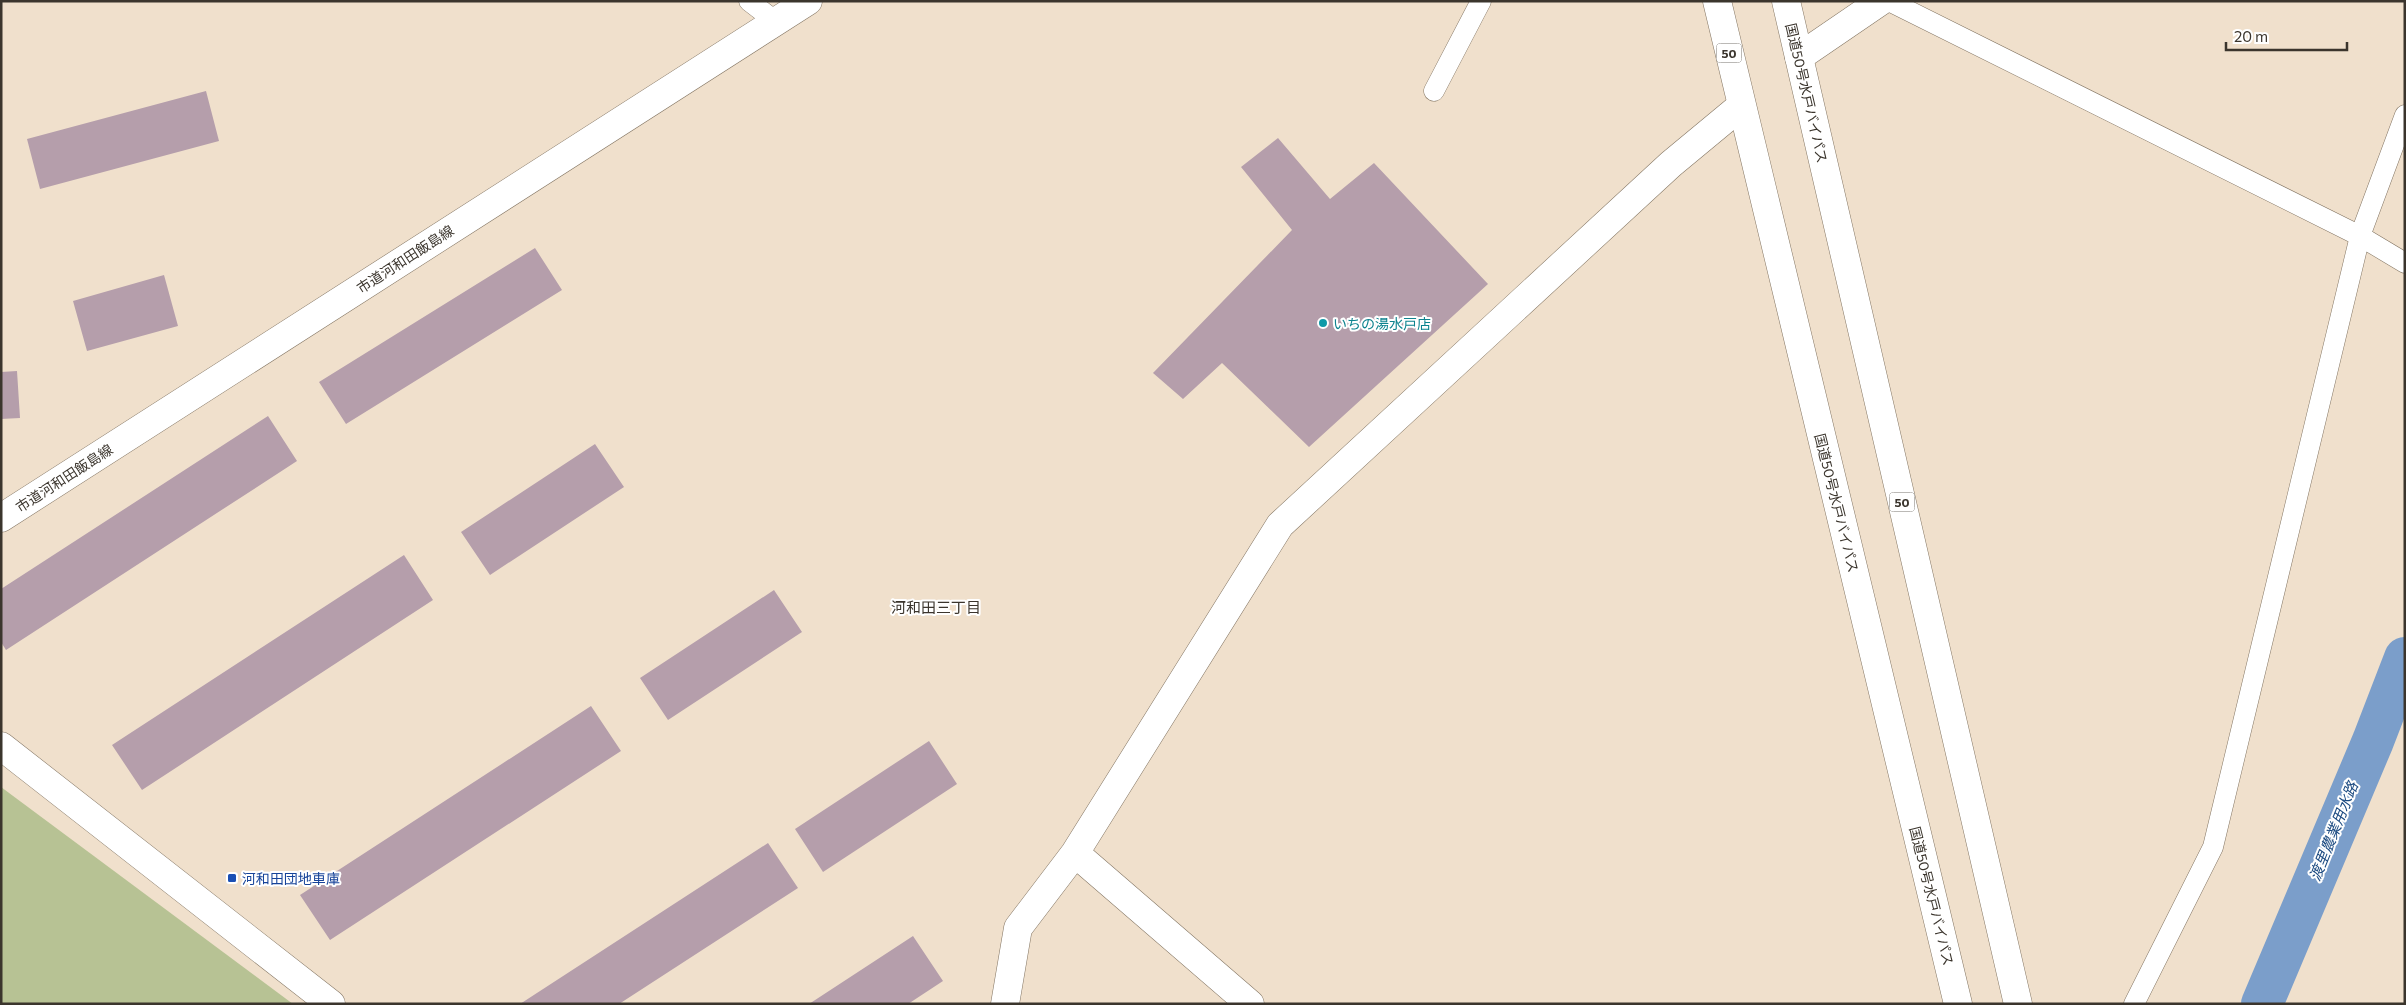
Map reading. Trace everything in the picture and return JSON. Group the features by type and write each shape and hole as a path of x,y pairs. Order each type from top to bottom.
{"main road":[{"name":"市道河和田飯島線","path":"1,518 808,1"},
{"name":"国道50号水戸バイパス","path":"1717,1 1958,1004"},
{"name":"国道50号水戸バイパス","path":"1786,1 2018,1004"},
{"path":"1798,57 1881,1"},
{"path":"1005,1004 1018,928 1075,853 1280,525 1671,164 1741,106"},
{"path":"1,746 330,1004"},
{"path":"1075,853 1250,1004"}],"lane":[{"path":"749,1 775,21"},
{"path":"1434,91 1481,1"},
{"path":"1889,1 2360,236 2405,263"},
{"path":"2134,1004 2213,847 2360,236 2405,115"}],"green space":[{"path":"1,787 293,1004 1,1004"}],"building":[{"path":"206,91 219,141 40,189 27,139"},
{"name":"いちの湯水戸店","path":"1278,138 1330,199 1374,163 1488,284 1309,447 1222,363 1183,399 1153,373 1292,230 1241,167"},
{"path":"535,248 562,290 346,424 319,382"},
{"path":"164,275 178,326 87,351 73,301"},
{"path":"17,371 20,418 1,419 1,372"},
{"path":"268,416 297,461 6,650 1,642 1,589"},
{"path":"595,444 624,487 490,575 461,532"},
{"path":"404,555 433,600 142,790 112,745"},
{"path":"774,590 802,632 668,720 640,678"},
{"path":"591,706 621,751 330,940 300,895"},
{"path":"929,741 957,784 823,872 795,829"},
{"path":"768,843 798,888 619,1004 520,1004"},
{"path":"913,936 943,981 908,1004 809,1004"}],"waterway":[{"name":"渡里農業用水路","path":"2262,1004 2373,741 2405,658"}],"place":[{"name":"いちの湯水戸店","path":"1323,323"},
{"name":"河和田団地車庫","path":"232,878"}],"district":[{"name":"河和田三丁目","path":"936,607"}]}
